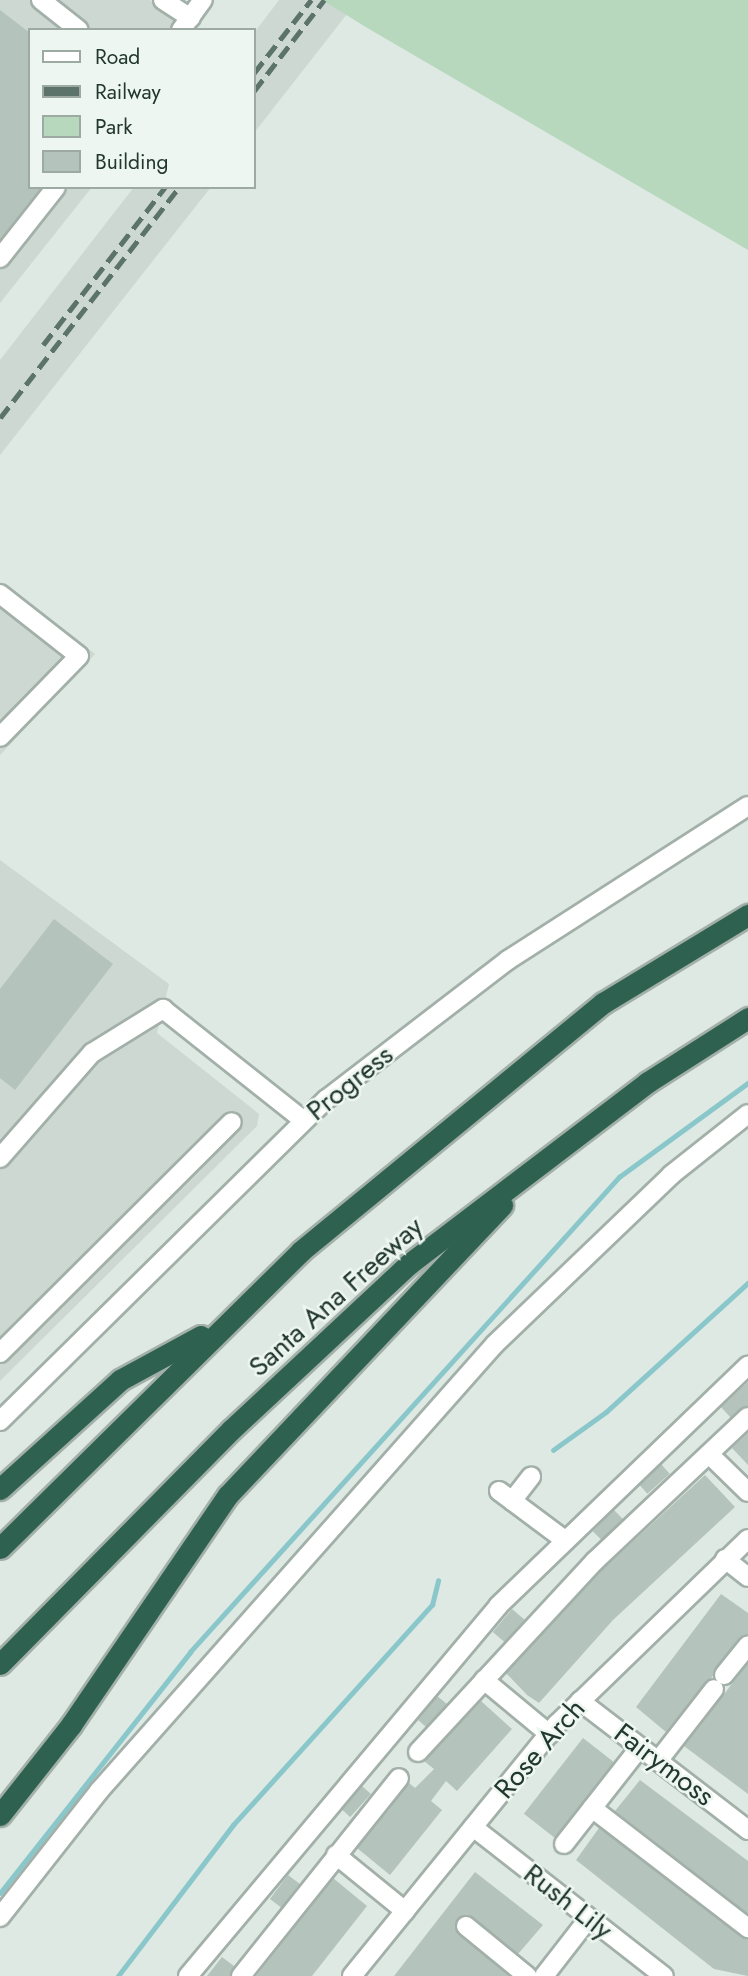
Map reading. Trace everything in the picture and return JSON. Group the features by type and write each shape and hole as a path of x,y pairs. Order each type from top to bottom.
{"highway":[{"name":"Santa Ana Freeway","path":"0,1548 227,1321 301,1251 603,1003 748,915"},
{"name":"Santa Ana Freeway","path":"0,1664 409,1264 557,1149 748,1018"},
{"path":"0,1815 71,1725 228,1495 557,1149"},
{"path":"0,1489 120,1380 227,1321"},
{"path":"0,1680 65,1598"}],"street":[{"path":"41,0 76,28"},
{"path":"163,0 186,24 203,0"},
{"path":"0,258 54,189"},
{"path":"0,594 79,656 0,737"},
{"name":"Progress","path":"0,1421 303,1120 508,960 748,806"},
{"path":"0,1158 92,1053 163,1009 303,1120"},
{"path":"0,1917 99,1791 495,1344 671,1175 748,1114"},
{"path":"0,1353 232,1122"},
{"path":"188,1976 397,1719 562,1538 748,1365"},
{"path":"418,1752 595,1561 748,1417"},
{"path":"709,1454 748,1492"},
{"path":"531,1477 505,1496 562,1538"},
{"name":"Rose Arch","path":"352,1976 549,1734 748,1539"},
{"path":"725,1559 748,1577"},
{"path":"658,1761 748,1645"},
{"path":"484,1680 549,1734"},
{"name":"Fairymoss","path":"580,1701 748,1830"},
{"path":"564,1844 640,1747"},
{"path":"241,1976 399,1778"},
{"path":"592,1808 748,1928"},
{"name":"Rush Lily","path":"473,1827 664,1976"},
{"path":"336,1855 405,1911"},
{"path":"544,1976 589,1918"},
{"path":"466,1926 527,1976"}],"shaded area":[{"path":"0,0 150,0 197,28 28,28 28,189 90,189 0,303"},
{"path":"279,0 358,0 256,130 256,30"},
{"path":"132,189 209,189 0,455 0,360"},
{"path":"0,582 95,654 0,755"},
{"path":"0,860 169,984 157,1033 259,1114 257,1126 0,1381"}],"green space":[{"path":"322,0 748,0 748,250 369,29"}],"building":[{"path":"0,10 28,31 28,189 39,189 0,240"},
{"path":"54,919 113,964 15,1090 0,1078 0,989"},
{"path":"748,1382 748,1406 731,1418 721,1407"},
{"path":"748,1433 748,1465 732,1448"},
{"path":"661,1464 670,1474 647,1494 639,1484"},
{"path":"705,1475 735,1507 613,1620 539,1703 527,1695 506,1673 603,1569"},
{"path":"614,1510 623,1519 602,1540 593,1531"},
{"path":"721,1594 748,1613 748,1634 666,1732 636,1707"},
{"path":"512,1609 525,1620 506,1643 493,1632"},
{"path":"748,1663 748,1794 684,1746"},
{"path":"437,1696 447,1704 426,1727 418,1720"},
{"path":"481,1701 512,1729 457,1791 446,1781 431,1801 442,1810 390,1875 357,1848 409,1783 415,1788 434,1769 424,1761"},
{"path":"583,1738 614,1762 555,1838 524,1814"},
{"path":"640,1780 748,1861 748,1914 615,1811"},
{"path":"362,1786 371,1794 350,1817 341,1809"},
{"path":"599,1828 748,1939 748,1976 714,1969 576,1860"},
{"path":"475,1872 543,1925 518,1954 473,1917 457,1919 458,1934 509,1976 394,1976"},
{"path":"288,1875 300,1884 282,1908 270,1899"},
{"path":"333,1878 367,1906 312,1976 256,1976"},
{"path":"222,1957 234,1966 230,1976 207,1976"}],"waterway":[{"path":"0,1893 190,1652 619,1177 748,1083"},
{"path":"553,1450 606,1412 748,1283"},
{"path":"118,1976 233,1825 432,1605 438,1581"}],"railway":[{"path":"256,70 311,0"},
{"path":"256,88 324,0"},
{"path":"43,345 163,189"},
{"path":"0,418 177,189"}]}
